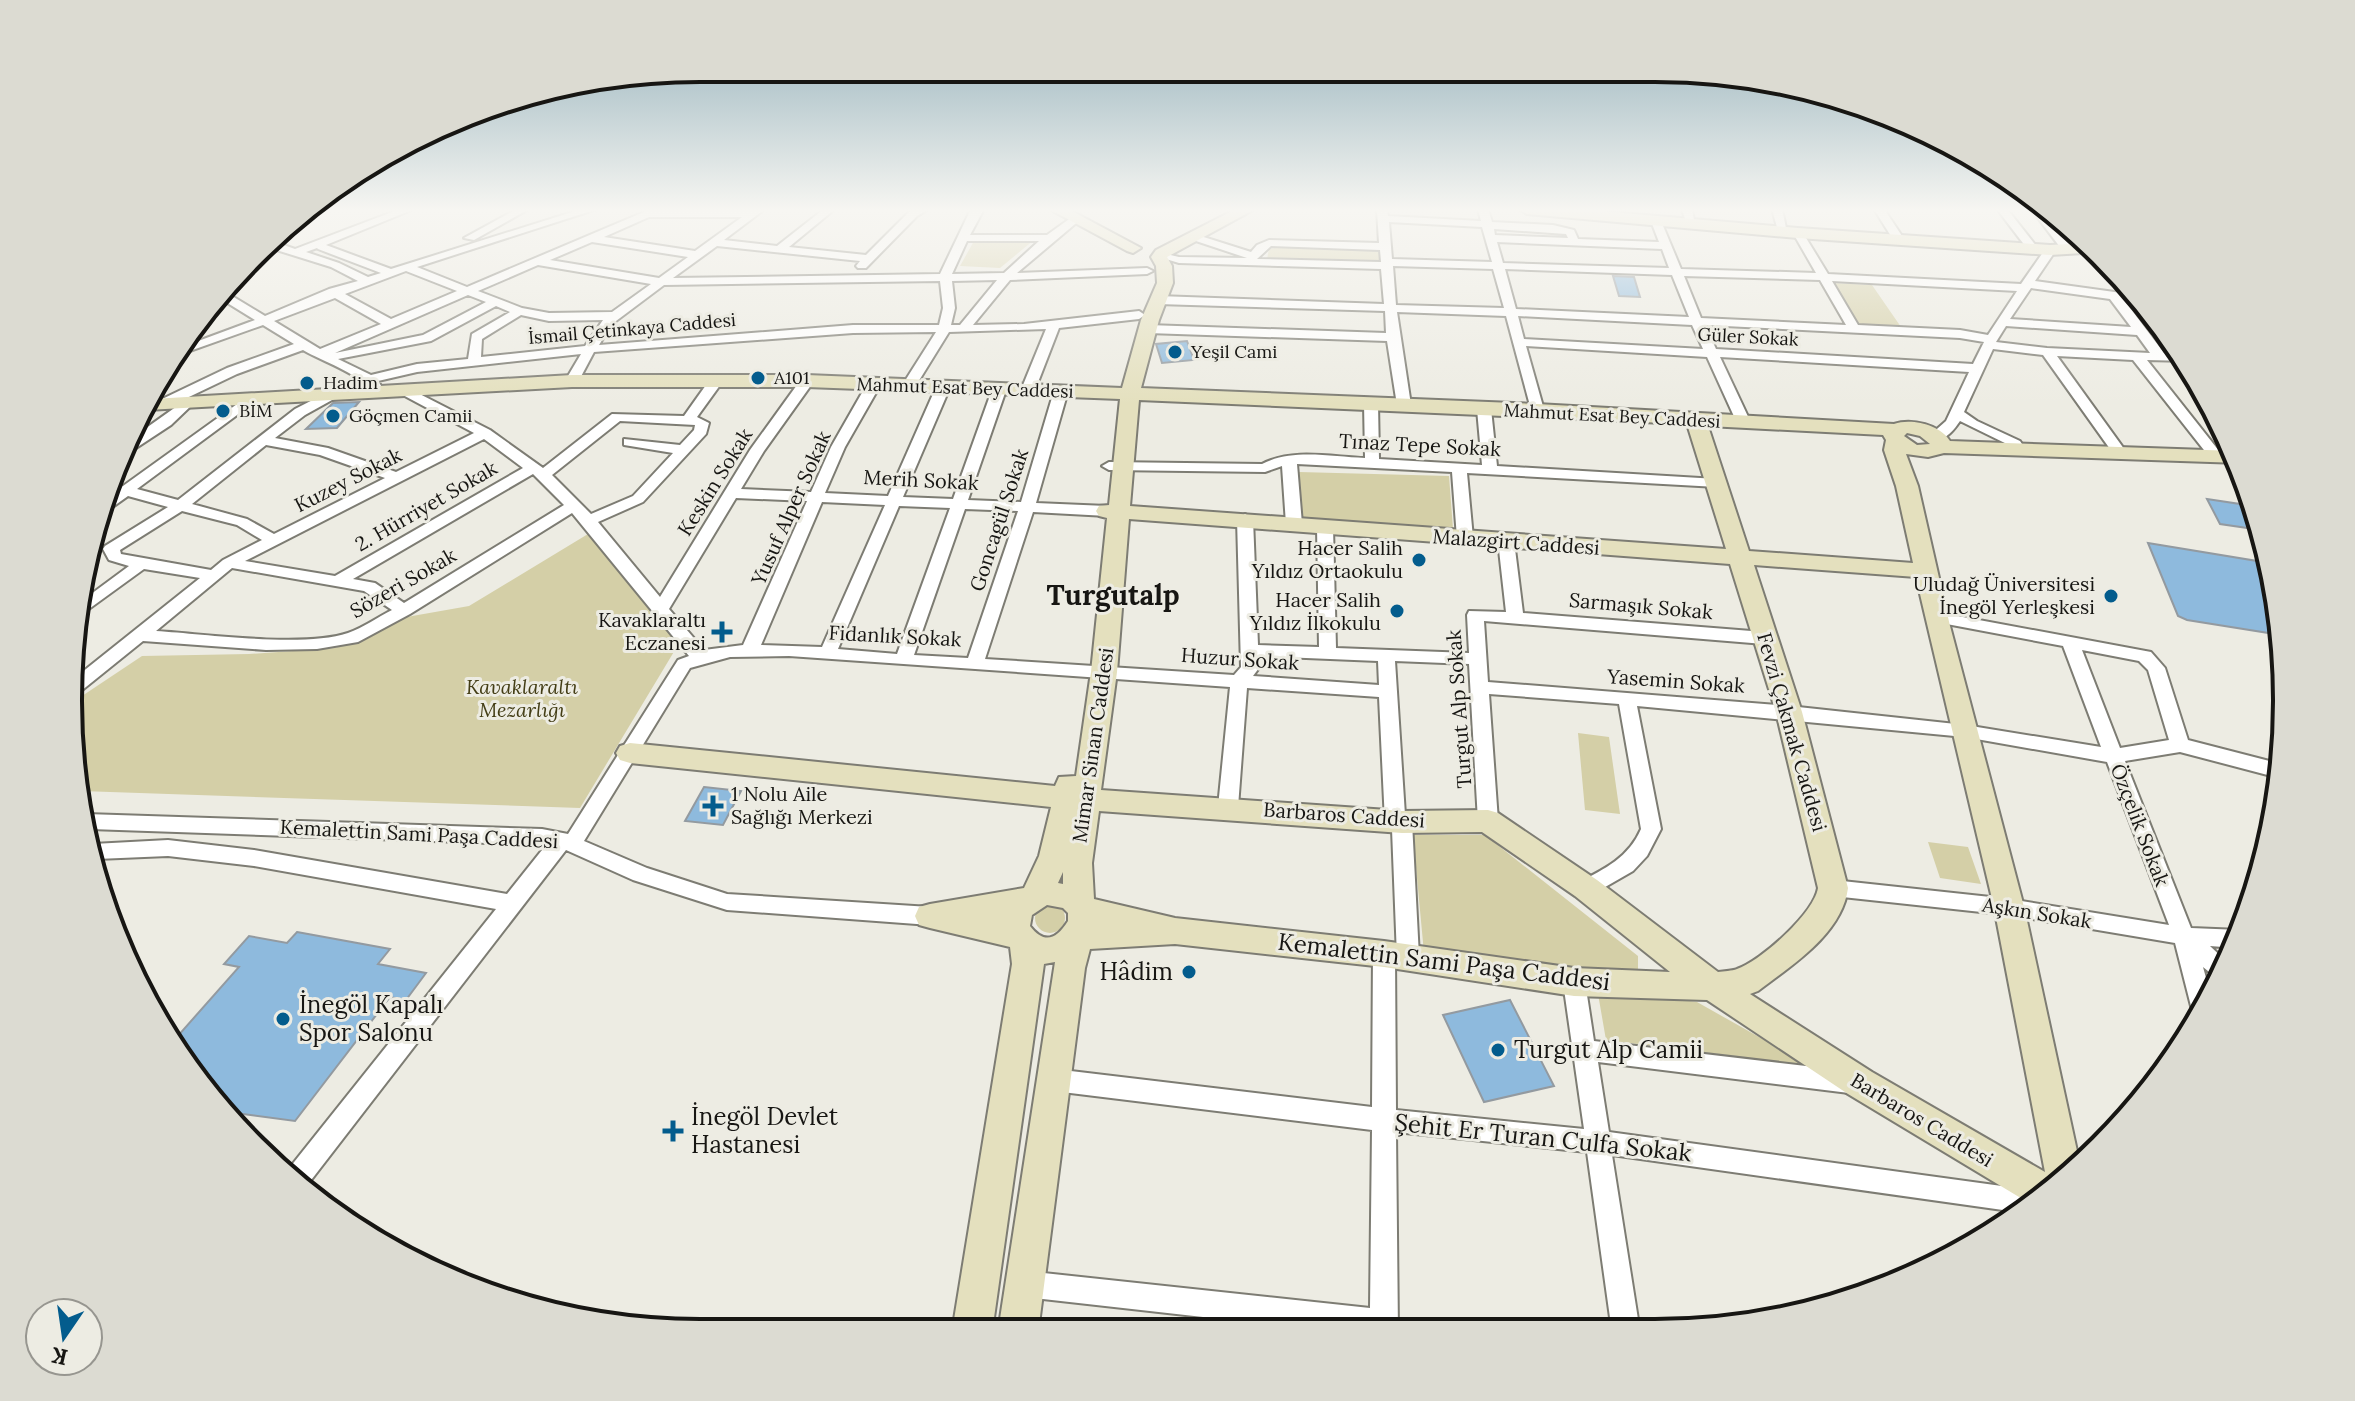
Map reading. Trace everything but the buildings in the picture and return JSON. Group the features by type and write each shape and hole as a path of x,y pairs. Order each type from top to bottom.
{"main road":[{"path":"1126,388 1143,322 1150,274"},
{"path":"1126,388 1123,354 1158,300 1165,283 1164,274"},
{"name":"Mahmut Esat Bey Caddesi","path":"158,404 342,392 374,385 406,391 572,381 807,381 944,385 999,390 1126,388 1180,396 1537,410 1781,424 1895,437 1917,451 1933,440"},
{"name":"Mimar Sinan Caddesi","path":"1020,1319 1069,968 1080,916 1076,798 1096,672 1126,388"},
{"name":"Fevzi Çakmak Caddesi","path":"1696,420 1789,712 1833,888"},
{"path":"1895,437 1894,450 1907,486 1936,617 2009,907 2062,1166"},
{"path":"1907,486 1916,456 1933,440 2015,444 2066,451"},
{"path":"1933,440 2066,451 2222,456"},
{"name":"Malazgirt Caddesi","path":"1114,512 1245,519 1926,571"},
{"name":"Barbaros Caddesi","path":"630,753 1076,798 1398,822 1488,821 1586,888 1713,987 1860,1083 2036,1187"},
{"name":"Mimar Sinan Caddesi","path":"1030,898 1049,870 1076,798"},
{"path":"1713,987 1747,981 1798,943 1831,902 1833,888"},
{"path":"1059,893 1080,916 1059,948 1047,950 994,929 930,916 1059,893"},
{"path":"974,1319 1028,964 1014,918 1030,898"},
{"name":"Kemalettin Sami Paşa Caddesi","path":"1080,916 1574,982 1713,987"}],"street":[{"path":"351,274 366,281"},
{"path":"196,344 384,274"},
{"path":"425,274 519,311 549,317 615,316"},
{"path":"320,357 506,274"},
{"path":"616,274 661,282 1050,274"},
{"path":"572,381 597,336 615,316 671,274"},
{"path":"831,279 834,274"},
{"path":"850,278 854,274"},
{"path":"1388,274 1393,337 1404,405"},
{"path":"1499,274 1537,410"},
{"path":"1677,274 1744,423"},
{"path":"1745,274 2025,286 2124,298"},
{"path":"1820,274 1855,330"},
{"path":"1933,440 1947,430 1990,342 2036,274"},
{"path":"965,327 1005,276"},
{"path":"910,384 947,327 952,299 945,277"},
{"path":"333,292 390,324"},
{"path":"2115,297 2160,357"},
{"path":"230,299 263,318 301,346 374,385"},
{"path":"1158,300 1508,312 1960,334 2047,352 2169,357"},
{"path":"320,357 427,338 495,302"},
{"path":"474,362 476,337 519,311"},
{"name":"İsmail Çetinkaya Caddesi","path":"374,385 417,368 590,349 853,329 1024,328 1143,322 1393,337"},
{"path":"2002,322 2138,331"},
{"path":"1028,390 1054,325"},
{"name":"Güler Sokak","path":"1518,342 1976,368"},
{"path":"159,403 301,346"},
{"path":"2047,352 2120,453"},
{"path":"2137,356 2216,456"},
{"path":"213,575 141,564 115,557 111,549 181,505 300,412 342,392 348,382 337,366"},
{"path":"589,521 638,499 701,431 702,423 691,420 716,381"},
{"name":"Keskin Sokak","path":"662,607 757,450 807,381"},
{"name":"Yusuf Alper Sokak","path":"750,650 815,496 838,447 874,384"},
{"path":"827,655 944,385"},
{"path":"904,660 999,390"},
{"path":"302,1173 514,904 567,842 630,753 684,664 698,655 589,521 538,471 485,433 406,391"},
{"name":"Goncagül Sokak","path":"975,662 1028,505 1061,391"},
{"path":"116,499 251,398"},
{"path":"141,439 187,403"},
{"path":"1371,403 1372,462"},
{"path":"1484,409 1490,468"},
{"path":"1956,410 1972,424 2015,444"},
{"name":"2. Hürriyet Sokak","path":"340,580 538,471 617,417 691,420"},
{"name":"Kuzey Sokak","path":"85,671 141,635 229,563 485,433"},
{"path":"265,441 323,451 396,477"},
{"path":"629,442 683,450"},
{"path":"1289,460 1294,524"},
{"name":"Tınaz Tepe Sokak","path":"1116,466 1265,468 1289,460 1372,462 1717,483"},
{"path":"1459,468 1465,538"},
{"path":"120,489 242,522 274,540"},
{"name":"Merih Sokak","path":"732,493 1028,505 1114,512"},
{"name":"Sözeri Sokak","path":"141,635 266,644 333,642 352,638 404,610 574,505"},
{"path":"1228,807 1239,681 1250,668 1245,519"},
{"path":"1325,527 1328,655"},
{"path":"1506,541 1515,618"},
{"path":"229,563 369,587 404,610"},
{"path":"90,603 141,564"},
{"name":"Turgut Alp Sokak","path":"1488,821 1475,615 1515,618"},
{"path":"1936,617 2150,659 2180,745 2269,768"},
{"name":"Sarmaşık Sokak","path":"1515,618 1764,638"},
{"name":"Özçelik Sokak","path":"2070,642 2184,936 2199,993"},
{"name":"Fidanlık Sokak","path":"698,655 750,650 1096,672"},
{"path":"1251,650 1479,659"},
{"path":"1384,1319 1385,1120 1396,956 1398,822 1386,656"},
{"name":"Huzur Sokak","path":"1096,672 1388,692"},
{"name":"Yasemin Sokak","path":"1480,687 1789,712 1965,731 2113,756 2180,745"},
{"path":"1586,888 1622,869 1644,848 1651,829 1627,700"},
{"name":"Kemalettin Sami Paşa Caddesi","path":"94,821 452,833 567,842 640,874 727,902 930,916"},
{"path":"101,851 168,848 241,856 514,904"},
{"name":"Aşkın Sokak","path":"1833,888 2009,907 2184,936 2225,938"},
{"path":"2184,936 2214,964"},
{"path":"1574,982 1624,1319"},
{"path":"1586,1050 1860,1083"},
{"name":"Şehit Er Turan Culfa Sokak","path":"1054,1080 1599,1142 2018,1200"},
{"path":"1025,1284 1317,1319"}],"green space":[{"path":"1831,283 1872,285 1901,327 1858,325"},
{"path":"2126,303 2164,351 2160,350"},
{"path":"1299,472 1449,476 1453,529 1300,522"},
{"name":"Kavaklaraltı Mezarlığı","path":"588,534 678,645 580,808 89,791 82,696 142,656 249,654 335,648 401,618 469,606"},
{"path":"1578,733 1609,737 1620,814 1585,810"},
{"path":"1413,835 1485,835 1638,956 1638,977 1424,953"},
{"path":"1928,842 1968,847 1981,884 1940,878"},
{"path":"1050,903 1060,908 1065,918 1060,928 1050,933 1040,928 1035,918 1040,908"},
{"path":"1597,988 1697,1002 1798,1059 1799,1064 1606,1040"}],"place":[{"name":"Yeşil Cami","path":"1175,352"},
{"name":"A101","path":"758,378"},
{"name":"Hadim","path":"307,383"},
{"name":"BİM","path":"223,411"},
{"name":"Göçmen Camii","path":"333,416"},
{"name":"Hacer Salih Yıldız Ortaokulu","path":"1419,560"},
{"name":"Uludağ Üniversitesi İnegöl Yerleşkesi","path":"2111,596"},
{"name":"Hacer Salih Yıldız İlkokulu","path":"1397,611"},
{"name":"Kavaklaraltı Eczanesi","path":"722,632"},
{"name":"1 Nolu Aile Sağlığı Merkezi","path":"713,806"},
{"name":"Hâdim","path":"1189,972"},
{"name":"İnegöl Kapalı Spor Salonu","path":"283,1019"},
{"name":"Turgut Alp Camii","path":"1498,1050"},
{"name":"İnegöl Devlet Hastanesi","path":"673,1131"}],"district":[{"name":"Turgutalp","path":"1113,595"}]}
